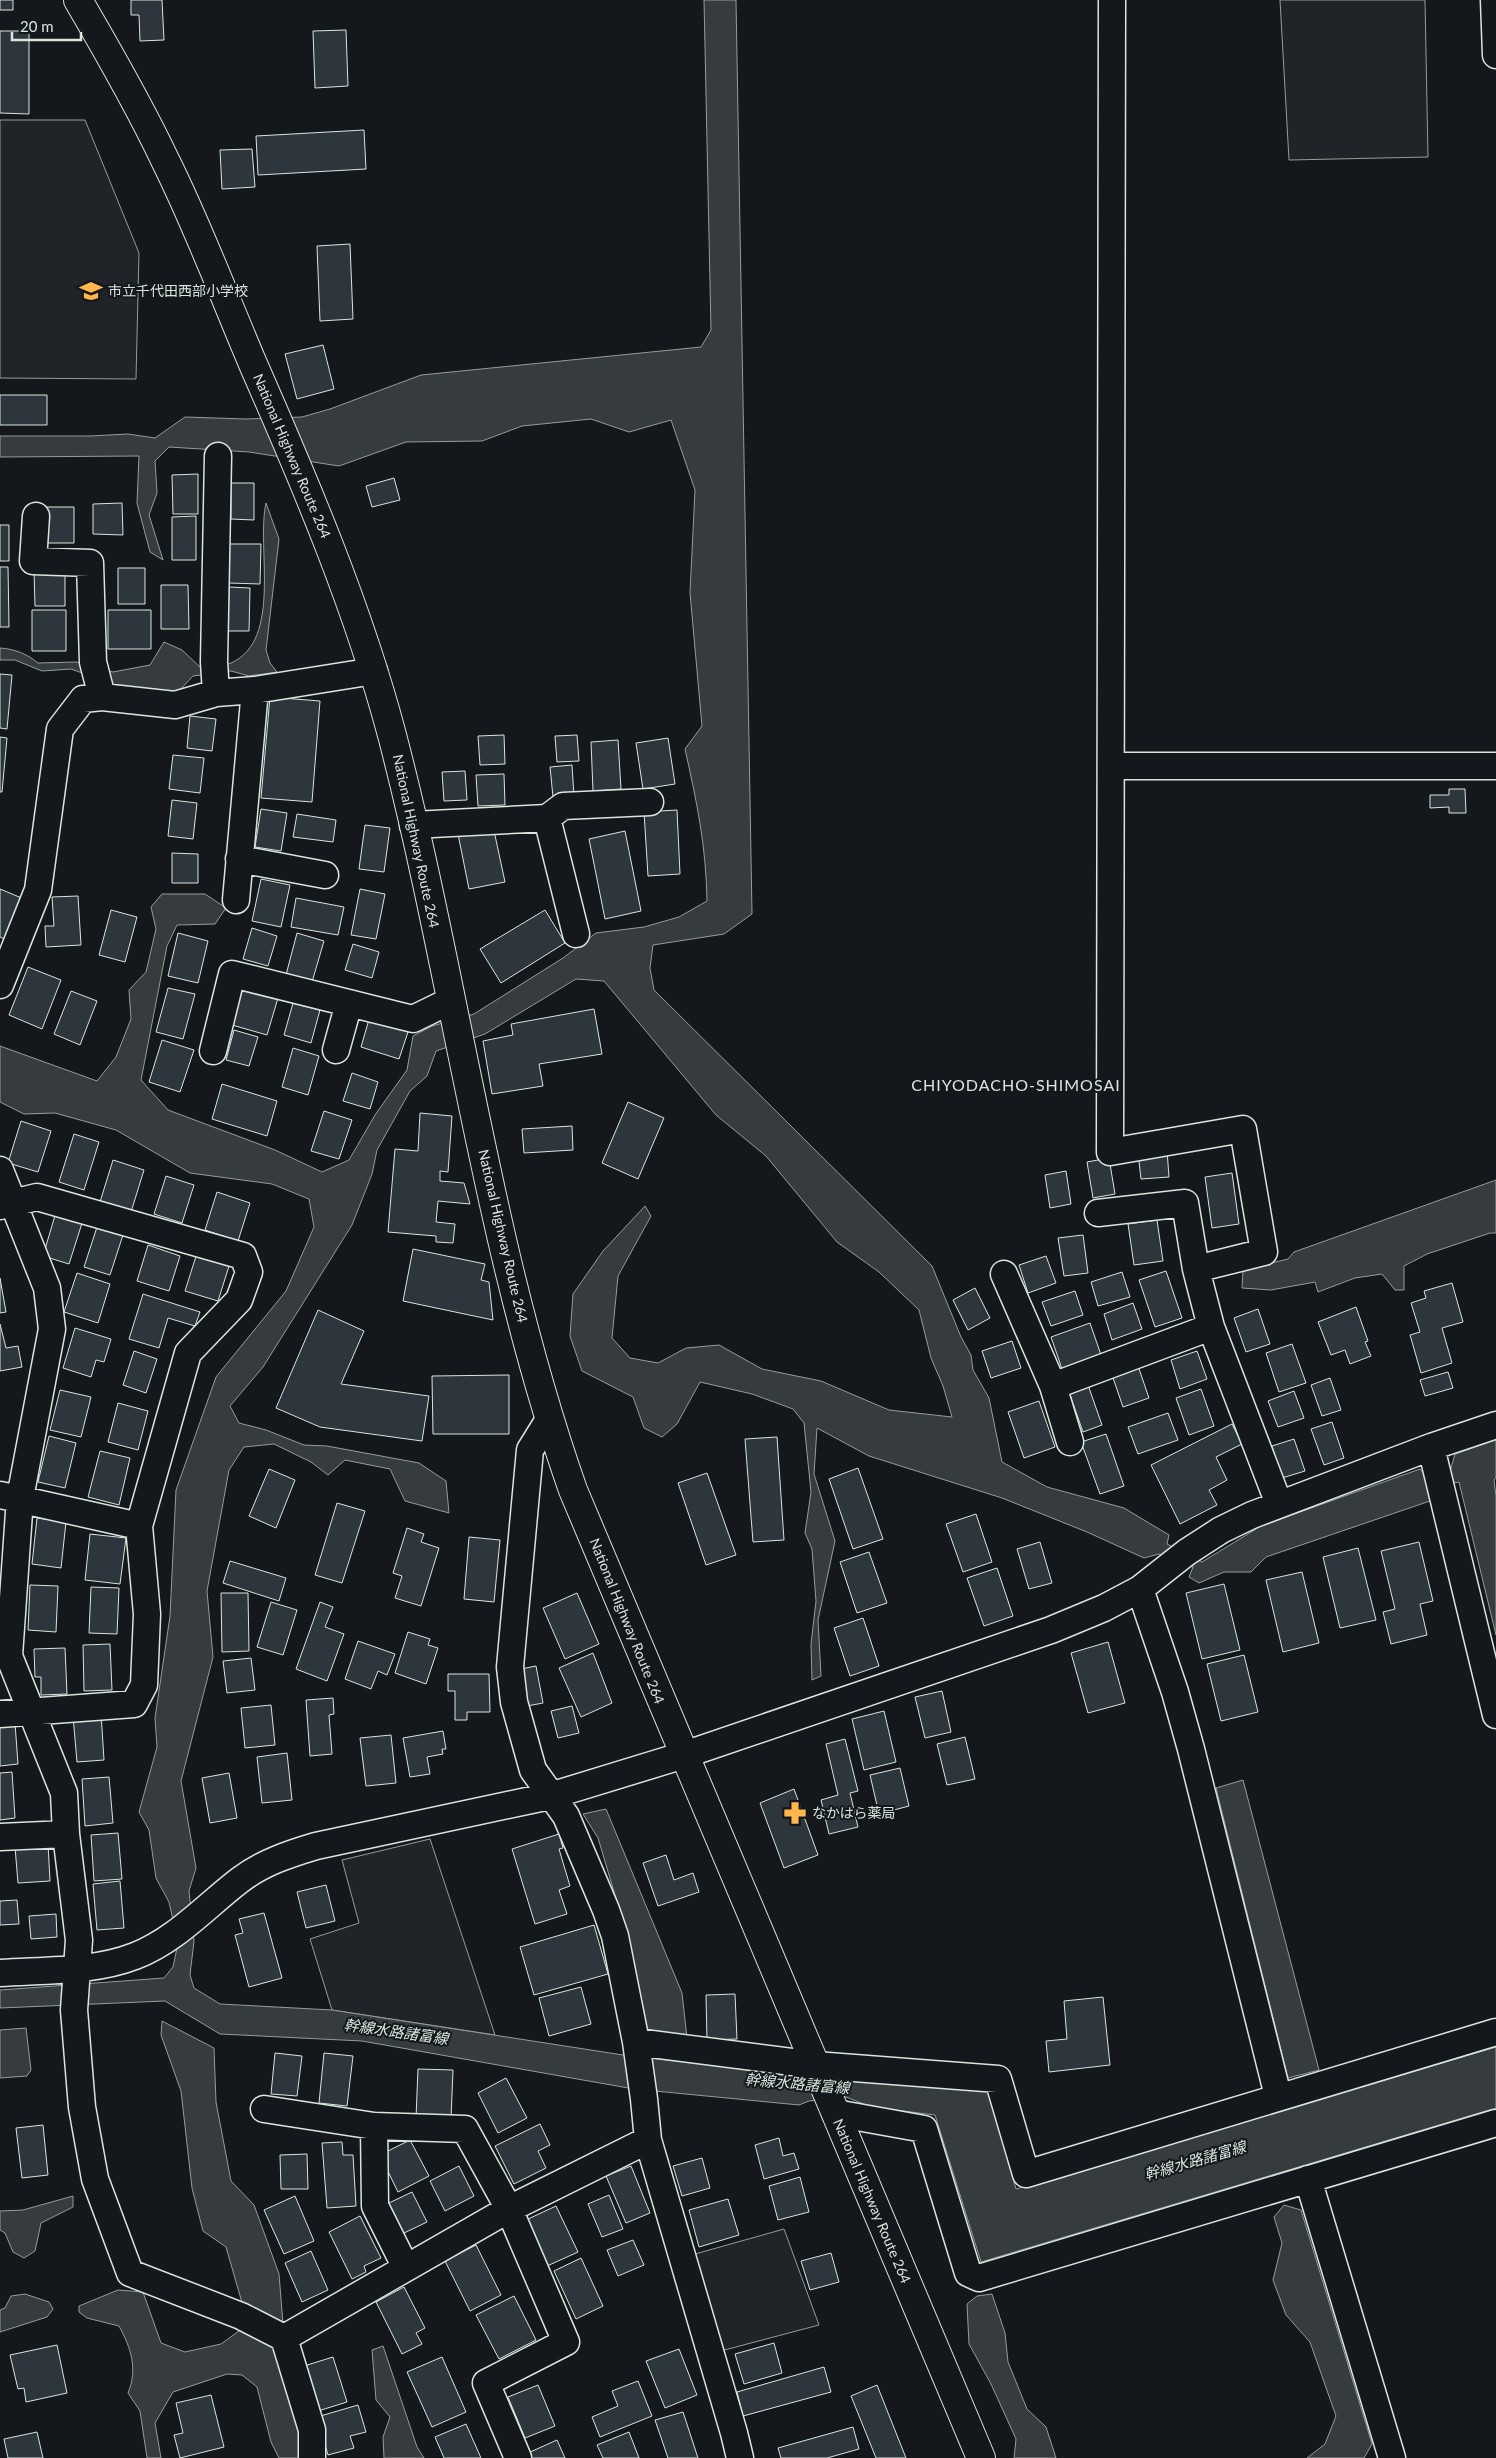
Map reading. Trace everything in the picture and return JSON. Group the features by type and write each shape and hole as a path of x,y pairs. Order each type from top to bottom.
{"highway":[{"name":"National Highway Route 264","path":"78,0 123,77 167,163 299,471 338,568 374,671 413,825 508,1264 548,1421 573,1490 981,2458"}],"street":[{"path":"1112,0 1110,1152 1243,1129 1264,1252 1196,1270"},
{"path":"1494,0 1496,56"},
{"path":"215,677 218,456"},
{"path":"36,516 33,560 90,563 93,662 102,696"},
{"path":"215,677 255,690 374,671"},
{"path":"0,985 38,890 60,729 83,698 102,696 175,705 215,677"},
{"path":"236,900 255,690"},
{"path":"1111,766 1496,766"},
{"path":"413,825 547,818 563,806 650,802"},
{"path":"547,818 576,934"},
{"path":"239,859 325,875"},
{"path":"213,1051 232,974 413,1019 452,1007"},
{"path":"336,1050 349,1003"},
{"path":"0,1170 7,1205 47,1288 52,1329 10,1496 9,1656 33,1712 48,1757 64,1794 66,1834 79,1940 75,1968 74,2010 82,2107 95,2179 130,2273 241,2316 284,2338 312,2430 312,2458"},
{"path":"0,1714 134,1704 144,1685 147,1614 139,1526 188,1353 239,1300 249,1272 243,1256 37,1197 7,1205"},
{"path":"1098,1213 1186,1203 1196,1270 1210,1327 1280,1504"},
{"path":"1004,1274 1053,1386 1070,1442"},
{"path":"1053,1386 1210,1327"},
{"path":"548,1421 530,1450 510,1667 514,1702 533,1770 566,1816 615,1936 636,2042 648,2140 740,2458"},
{"path":"0,1973 105,1965 136,1956 194,1919 241,1879 281,1856 316,1846 550,1796 684,1755 1051,1630 1104,1608 1140,1589 1180,1557 1221,1530 1280,1504 1496,1425"},
{"path":"1432,1447 1496,1715"},
{"path":"10,1496 139,1526"},
{"path":"1140,1589 1175,1692 1191,1749 1278,2096"},
{"path":"0,1837 66,1834"},
{"path":"636,2042 814,2065 998,2079 1026,2174 1278,2096 1496,2032"},
{"path":"264,2109 374,2126 465,2129 509,2209 566,2342 486,2383 518,2458"},
{"path":"835,2113 924,2129 968,2273 979,2278 1496,2123"},
{"path":"374,2126 375,2206 406,2268"},
{"path":"284,2338 509,2209 648,2140"},
{"path":"1308,2179 1392,2458"}],"shaded area":[{"path":"1280,0 1425,0 1428,157 1289,160"},
{"path":"0,120 85,120 139,253 136,379 0,378"},
{"path":"430,1839 495,2035 332,2010 310,1939 359,1923 342,1860"},
{"path":"784,2229 819,2325 717,2352 688,2256"}],"water":[{"name":"幹線水路諸富線","path":"704,0 736,0 752,914 724,934 653,945 650,968 654,990 932,1266 961,1337 971,1355 973,1370 989,1398 1002,1462 1047,1487 1124,1508 1169,1535 1167,1544 1202,1562 1261,1526 1420,1469 1428,1479 1449,1475 1455,1454 1496,1440 1496,1478 1494,1480 1496,1496 1496,1635 1459,1482 1430,1488 1430,1501 1266,1557 1251,1572 1224,1572 1199,1583 1189,1577 1193,1567 1159,1554 1144,1558 1087,1532 1002,1498 869,1456 817,1428 814,1474 835,1541 818,1620 821,1676 812,1680 811,1644 816,1601 812,1549 805,1533 811,1492 804,1423 793,1409 752,1394 700,1382 677,1424 662,1437 644,1428 633,1397 582,1371 570,1336 573,1294 603,1251 645,1206 651,1216 618,1276 612,1338 630,1358 658,1363 686,1348 719,1345 762,1369 821,1381 889,1410 952,1417 943,1386 931,1358 919,1310 879,1272 837,1242 766,1156 716,1115 604,981 576,979 485,1034 436,1051 427,1076 410,1091 377,1150 372,1174 352,1225 263,1367 230,1406 239,1423 266,1430 304,1445 327,1446 419,1463 446,1481 449,1513 405,1501 390,1469 345,1460 328,1475 311,1462 274,1444 244,1447 229,1470 207,1591 213,1657 181,1781 196,1868 189,1891 194,1941 190,1975 194,1988 220,2004 332,2010 623,2055 772,2072 806,2080 846,2076 989,2090 1016,2189 1496,2047 1496,2108 981,2262 935,2115 871,2107 846,2097 809,2101 799,2105 634,2089 362,2041 220,2034 165,2001 0,2008 0,1990 164,1978 173,1967 178,1943 169,1902 156,1878 149,1830 139,1812 157,1747 155,1718 170,1616 176,1490 216,1377 286,1291 314,1227 309,1199 272,1184 190,1173 116,1130 55,1113 24,1114 0,1102 0,1046 97,1081 116,1057 131,1019 129,990 146,972 156,929 151,907 162,894 205,894 226,908 215,924 177,925 167,946 141,1080 168,1110 275,1150 322,1172 349,1160 375,1115 407,1070 413,1036 432,1026 474,1014 563,958 596,933 644,927 679,917 707,901 705,861 700,824 685,749 702,726 690,593 695,490 671,420 629,432 591,419 522,426 482,441 406,442 339,466 249,452 169,447 155,461 157,493 149,515 163,560 150,552 137,503 139,456 0,457 0,436 128,434 155,438 185,417 246,419 302,417 330,409 421,375 701,347 711,330"},
{"path":"266,503 279,539 266,650 270,663 277,672 249,676 231,671 193,676 178,692 141,694 71,669 42,671 15,660 0,660 0,648 21,652 38,663 76,662 113,672 150,665 164,642 182,650 200,667 220,666 231,663 247,651 257,634 262,614"},
{"path":"1496,1180 1496,1233 1490,1233 1427,1254 1404,1266 1404,1290 1395,1290 1382,1274 1355,1278 1318,1292 1315,1282 1271,1290 1242,1288 1243,1270 1288,1259 1294,1252"},
{"path":"1243,1780 1319,2070 1288,2078 1216,1788"},
{"path":"606,1809 682,1993 687,2038 666,2036 644,2030 632,1972 632,1952 598,1838 583,1814"},
{"path":"162,2021 214,2048 216,2102 231,2181 254,2205 279,2274 283,2324 300,2420 300,2458 279,2458 271,2442 257,2387 242,2375 227,2374 173,2392 155,2423 161,2458 147,2458 140,2411 128,2393 133,2367 130,2351 123,2334 119,2326 87,2318 79,2312 79,2306 118,2290 143,2292 161,2343 185,2352 221,2344 243,2328 243,2306 226,2247 203,2231 192,2188 181,2091 161,2035"},
{"path":"26,2028 31,2070 27,2076 0,2078 0,2030"},
{"path":"73,2196 73,2207 41,2223 35,2251 24,2258 13,2252 5,2233 0,2230 0,2211 23,2210"},
{"path":"1284,2205 1301,2210 1372,2444 1364,2458 1307,2458 1325,2444 1336,2416 1310,2342 1286,2315 1273,2280 1282,2243 1274,2217"},
{"path":"25,2294 49,2302 53,2309 47,2317 0,2332 0,2310 5,2308 11,2296"},
{"path":"992,2294 1005,2333 1008,2362 1027,2409 1046,2427 1056,2458 1014,2458 1016,2439 991,2384 969,2344 967,2304 977,2296"},
{"path":"383,2346 417,2447 424,2458 384,2458 383,2437 390,2417 376,2400 372,2350"}],"building":[{"path":"0,0 13,0 13,10 0,10"},
{"path":"131,0 162,0 164,40 140,41 139,15 131,15"},
{"path":"346,30 348,86 315,88 313,31"},
{"path":"0,31 29,31 29,114 0,113"},
{"path":"364,130 366,169 258,175 256,136"},
{"path":"252,149 255,187 222,189 220,150"},
{"path":"350,244 353,319 320,321 317,246"},
{"path":"323,345 334,389 297,399 285,354"},
{"path":"0,395 47,395 47,425 0,425"},
{"path":"198,474 198,514 173,514 172,475"},
{"path":"394,478 400,500 372,507 366,486"},
{"path":"231,483 254,483 254,520 231,519"},
{"path":"122,503 123,535 93,534 93,504"},
{"path":"45,507 74,507 74,543 45,543"},
{"path":"196,516 196,560 172,560 172,517"},
{"path":"0,525 9,525 9,561 0,561"},
{"path":"229,544 261,544 260,584 229,583"},
{"path":"0,567 8,567 9,627 0,627"},
{"path":"118,568 145,568 145,604 118,604"},
{"path":"34,571 65,571 65,606 35,606"},
{"path":"161,585 188,585 189,629 161,629"},
{"path":"229,587 250,588 249,631 228,631"},
{"path":"32,610 66,610 66,651 32,651"},
{"path":"108,610 151,610 151,649 108,649"},
{"path":"0,674 12,675 7,729 0,728"},
{"path":"270,697 320,701 312,802 261,798"},
{"path":"190,716 216,719 212,751 187,748"},
{"path":"504,735 505,764 480,765 478,736"},
{"path":"577,735 579,761 557,762 555,736"},
{"path":"0,737 7,738 2,792 0,792"},
{"path":"668,738 675,784 643,789 636,743"},
{"path":"618,740 621,789 593,791 591,742"},
{"path":"173,755 204,758 200,793 169,789"},
{"path":"572,765 574,796 553,797 550,767"},
{"path":"465,771 467,800 444,801 442,772"},
{"path":"504,774 505,805 478,806 476,775"},
{"path":"1449,789 1465,789 1466,813 1449,813 1449,807 1430,808 1430,795 1449,795"},
{"path":"172,800 197,803 193,839 168,836"},
{"path":"261,809 287,813 281,851 255,847"},
{"path":"677,810 680,874 648,876 644,812"},
{"path":"297,814 336,820 333,842 293,837"},
{"path":"365,825 390,828 384,872 359,869"},
{"path":"493,826 505,882 469,889 458,834"},
{"path":"625,831 641,911 605,919 589,839"},
{"path":"172,853 198,854 198,883 172,883"},
{"path":"261,879 290,885 281,927 252,921"},
{"path":"0,889 24,899 6,940 0,937"},
{"path":"360,889 385,894 376,939 351,935"},
{"path":"78,896 81,945 46,947 45,926 54,926 52,897"},
{"path":"296,898 344,907 338,935 291,927"},
{"path":"111,910 137,917 125,962 99,955"},
{"path":"545,910 565,943 501,983 480,949"},
{"path":"252,928 277,936 268,966 243,959"},
{"path":"178,933 208,941 198,983 168,976"},
{"path":"297,933 324,941 312,982 286,975"},
{"path":"353,944 379,952 372,978 345,970"},
{"path":"28,967 61,980 42,1029 9,1015"},
{"path":"168,988 195,994 183,1039 156,1032"},
{"path":"243,988 278,998 267,1035 232,1025"},
{"path":"71,991 97,1001 80,1045 54,1034"},
{"path":"293,1003 320,1010 311,1043 284,1035"},
{"path":"594,1009 602,1054 539,1064 543,1086 492,1094 483,1041 513,1035 511,1024"},
{"path":"370,1016 409,1029 399,1059 361,1047"},
{"path":"234,1030 258,1037 249,1066 226,1060"},
{"path":"162,1040 194,1050 180,1092 149,1082"},
{"path":"293,1048 319,1056 308,1095 282,1087"},
{"path":"352,1073 378,1082 370,1109 343,1101"},
{"path":"222,1084 277,1101 267,1136 212,1119"},
{"path":"628,1102 664,1118 638,1179 602,1163"},
{"path":"324,1111 352,1120 339,1159 311,1151"},
{"path":"420,1113 452,1116 448,1172 440,1171 440,1181 464,1183 470,1204 438,1201 436,1222 455,1224 453,1243 436,1242 436,1236 388,1232 395,1149 418,1151"},
{"path":"21,1121 51,1131 38,1172 8,1163"},
{"path":"572,1126 573,1150 524,1153 522,1129"},
{"path":"74,1134 99,1142 84,1190 59,1182"},
{"path":"1167,1150 1169,1177 1141,1179 1138,1153"},
{"path":"1109,1158 1115,1194 1093,1198 1087,1162"},
{"path":"113,1160 144,1170 131,1212 100,1202"},
{"path":"1066,1171 1071,1204 1050,1208 1045,1175"},
{"path":"1232,1173 1239,1224 1212,1228 1205,1177"},
{"path":"166,1176 194,1185 182,1223 154,1214"},
{"path":"217,1192 250,1203 238,1241 205,1230"},
{"path":"56,1212 83,1220 69,1264 43,1256"},
{"path":"1157,1220 1163,1261 1134,1265 1128,1224"},
{"path":"97,1227 123,1235 110,1275 84,1267"},
{"path":"1083,1235 1088,1273 1064,1276 1058,1238"},
{"path":"148,1245 180,1256 169,1291 137,1281"},
{"path":"413,1249 485,1264 481,1280 489,1282 493,1320 403,1301"},
{"path":"197,1253 230,1263 218,1301 185,1291"},
{"path":"1046,1256 1056,1283 1028,1293 1019,1265"},
{"path":"1166,1271 1182,1318 1155,1327 1139,1280"},
{"path":"1122,1272 1130,1297 1098,1306 1091,1282"},
{"path":"77,1273 110,1284 98,1323 64,1312"},
{"path":"0,1278 6,1312 0,1313"},
{"path":"1452,1283 1463,1322 1442,1328 1452,1363 1421,1373 1410,1335 1420,1332 1411,1303 1426,1298 1424,1291"},
{"path":"975,1288 990,1318 968,1330 953,1300"},
{"path":"1075,1291 1083,1315 1051,1326 1042,1302"},
{"path":"143,1294 200,1312 195,1326 168,1318 159,1348 129,1339"},
{"path":"1133,1303 1142,1329 1112,1340 1104,1314"},
{"path":"1356,1307 1368,1341 1365,1342 1371,1356 1350,1364 1345,1350 1331,1355 1318,1322"},
{"path":"1258,1309 1270,1344 1246,1352 1234,1318"},
{"path":"318,1310 364,1331 341,1384 429,1396 422,1441 320,1427 276,1408"},
{"path":"1090,1323 1101,1355 1062,1369 1051,1337"},
{"path":"0,1324 6,1348 18,1346 22,1367 0,1371"},
{"path":"75,1328 111,1339 104,1362 96,1360 91,1377 63,1368"},
{"path":"1012,1341 1021,1368 991,1378 982,1351"},
{"path":"1292,1344 1306,1383 1279,1392 1266,1353"},
{"path":"134,1351 157,1359 146,1393 123,1385"},
{"path":"1197,1351 1207,1379 1180,1389 1171,1360"},
{"path":"1138,1366 1149,1398 1123,1407 1112,1375"},
{"path":"1448,1372 1453,1388 1425,1396 1420,1380"},
{"path":"509,1375 509,1434 433,1434 432,1376"},
{"path":"1330,1378 1341,1410 1322,1416 1311,1385"},
{"path":"1088,1385 1102,1425 1083,1432 1069,1392"},
{"path":"1201,1389 1214,1426 1189,1435 1176,1398"},
{"path":"60,1390 91,1397 81,1437 50,1430"},
{"path":"1294,1391 1304,1418 1278,1427 1268,1401"},
{"path":"1039,1401 1055,1447 1024,1458 1008,1412"},
{"path":"118,1403 148,1411 138,1450 108,1442"},
{"path":"1168,1413 1178,1440 1138,1454 1128,1427"},
{"path":"1332,1422 1344,1458 1324,1465 1311,1429"},
{"path":"1232,1424 1242,1444 1216,1457 1227,1480 1209,1490 1217,1505 1180,1524 1151,1465"},
{"path":"1106,1434 1124,1486 1100,1494 1081,1442"},
{"path":"49,1436 76,1443 65,1488 38,1482"},
{"path":"777,1437 784,1540 753,1542 745,1439"},
{"path":"1294,1439 1305,1471 1282,1478 1272,1446"},
{"path":"100,1451 130,1458 119,1505 88,1497"},
{"path":"858,1468 883,1539 853,1549 829,1479"},
{"path":"269,1469 295,1480 276,1528 249,1516"},
{"path":"707,1473 736,1555 706,1565 678,1483"},
{"path":"337,1503 365,1511 342,1583 315,1575"},
{"path":"976,1514 992,1562 963,1572 946,1524"},
{"path":"37,1518 66,1522 61,1568 32,1564"},
{"path":"407,1528 424,1534 421,1542 439,1548 421,1606 395,1598 402,1576 393,1573"},
{"path":"90,1534 126,1538 120,1584 85,1580"},
{"path":"469,1537 500,1540 494,1602 464,1599"},
{"path":"1040,1542 1052,1583 1029,1589 1017,1549"},
{"path":"1419,1542 1433,1601 1420,1604 1427,1635 1391,1644 1383,1612 1395,1609 1381,1551"},
{"path":"1358,1548 1376,1620 1340,1628 1323,1557"},
{"path":"869,1552 887,1603 857,1613 840,1562"},
{"path":"230,1561 286,1578 279,1601 223,1583"},
{"path":"997,1568 1013,1616 984,1626 967,1578"},
{"path":"1302,1572 1319,1643 1283,1652 1266,1580"},
{"path":"1224,1584 1240,1650 1202,1659 1186,1593"},
{"path":"30,1585 58,1586 56,1632 28,1630"},
{"path":"91,1587 119,1588 117,1634 89,1633"},
{"path":"221,1593 248,1593 249,1651 222,1652"},
{"path":"577,1593 599,1644 565,1659 543,1608"},
{"path":"271,1602 297,1610 283,1655 257,1647"},
{"path":"320,1602 333,1607 325,1627 344,1634 327,1681 296,1669"},
{"path":"863,1618 879,1666 850,1676 834,1628"},
{"path":"408,1632 430,1639 428,1645 438,1648 426,1684 395,1673"},
{"path":"358,1641 395,1654 387,1675 378,1671 371,1689 345,1679"},
{"path":"1108,1642 1125,1703 1088,1713 1071,1653"},
{"path":"110,1644 112,1690 84,1691 83,1645"},
{"path":"65,1648 67,1694 41,1695 41,1677 35,1677 34,1649"},
{"path":"593,1653 612,1703 581,1717 559,1668"},
{"path":"1244,1655 1258,1712 1221,1721 1207,1664"},
{"path":"251,1658 255,1690 227,1693 223,1661"},
{"path":"536,1666 543,1703 527,1706 521,1669"},
{"path":"448,1674 489,1674 490,1712 467,1712 467,1720 455,1720 455,1691 448,1691"},
{"path":"942,1691 951,1732 925,1738 915,1697"},
{"path":"333,1698 334,1714 329,1715 332,1754 310,1756 306,1700"},
{"path":"271,1705 275,1745 245,1748 241,1708"},
{"path":"572,1706 579,1733 558,1738 551,1711"},
{"path":"884,1711 896,1762 864,1770 852,1719"},
{"path":"101,1713 104,1760 77,1762 73,1716"},
{"path":"15,1723 18,1764 0,1766 0,1724"},
{"path":"443,1731 446,1749 442,1749 443,1754 427,1757 430,1774 410,1777 403,1738"},
{"path":"391,1735 396,1783 366,1786 360,1738"},
{"path":"965,1737 975,1779 947,1785 937,1744"},
{"path":"845,1739 858,1791 850,1793 858,1827 829,1834 821,1800 838,1795 826,1744"},
{"path":"287,1753 292,1800 262,1803 257,1757"},
{"path":"900,1768 909,1806 879,1814 870,1775"},
{"path":"12,1772 15,1818 0,1820 0,1773"},
{"path":"229,1773 237,1818 210,1823 202,1778"},
{"path":"109,1777 113,1823 85,1826 82,1779"},
{"path":"794,1789 818,1855 784,1868 760,1803"},
{"path":"118,1833 122,1879 94,1881 91,1835"},
{"path":"559,1834 563,1848 559,1849 570,1886 559,1890 567,1914 535,1924 512,1849"},
{"path":"48,1844 50,1881 18,1883 15,1847"},
{"path":"666,1855 674,1880 693,1873 699,1892 658,1906 643,1863"},
{"path":"120,1881 124,1928 97,1930 93,1884"},
{"path":"326,1885 335,1921 306,1928 297,1892"},
{"path":"17,1900 19,1924 0,1925 0,1901"},
{"path":"264,1913 282,1978 249,1987 235,1935 243,1933 239,1919"},
{"path":"56,1914 57,1937 31,1939 29,1916"},
{"path":"594,1925 608,1974 534,1995 520,1947"},
{"path":"581,1987 591,2024 549,2036 539,1998"},
{"path":"735,1994 737,2039 707,2040 706,1995"},
{"path":"1103,1997 1110,2065 1049,2072 1046,2041 1067,2039 1064,2001"},
{"path":"275,2053 302,2056 297,2096 271,2094"},
{"path":"324,2053 353,2056 347,2106 319,2103"},
{"path":"418,2069 453,2070 451,2119 416,2118"},
{"path":"506,2078 527,2118 498,2133 478,2093"},
{"path":"540,2124 550,2145 538,2151 546,2168 514,2184 495,2146"},
{"path":"43,2125 48,2175 22,2178 16,2128"},
{"path":"779,2138 783,2156 794,2153 799,2169 764,2179 755,2145"},
{"path":"410,2140 429,2176 398,2192 380,2155"},
{"path":"342,2142 343,2155 353,2155 356,2206 327,2208 322,2143"},
{"path":"307,2154 308,2189 281,2189 280,2155"},
{"path":"702,2158 710,2188 682,2196 673,2166"},
{"path":"459,2166 474,2196 445,2211 430,2181"},
{"path":"631,2166 650,2213 626,2223 606,2176"},
{"path":"800,2177 809,2212 778,2220 769,2186"},
{"path":"412,2192 427,2222 402,2234 387,2204"},
{"path":"609,2195 623,2229 602,2237 588,2204"},
{"path":"295,2196 314,2241 284,2254 264,2210"},
{"path":"728,2199 739,2235 699,2247 689,2210"},
{"path":"556,2206 578,2252 547,2266 526,2220"},
{"path":"360,2216 381,2258 364,2266 366,2272 352,2279 329,2232"},
{"path":"633,2240 644,2265 618,2276 607,2250"},
{"path":"476,2245 501,2295 470,2311 445,2261"},
{"path":"311,2251 328,2290 302,2302 285,2263"},
{"path":"831,2253 839,2282 810,2290 801,2261"},
{"path":"581,2258 603,2306 576,2319 554,2271"},
{"path":"404,2287 425,2328 416,2333 422,2344 402,2354 376,2302"},
{"path":"514,2296 536,2340 499,2359 476,2315"},
{"path":"774,2343 782,2373 744,2384 735,2354"},
{"path":"57,2345 67,2393 26,2402 24,2388 18,2389 10,2355"},
{"path":"679,2349 697,2395 665,2408 646,2361"},
{"path":"333,2357 347,2402 318,2411 304,2366"},
{"path":"442,2357 466,2412 432,2427 407,2372"},
{"path":"824,2367 831,2392 743,2416 737,2392"},
{"path":"638,2381 652,2416 600,2437 592,2417 618,2406 612,2391"},
{"path":"538,2385 555,2426 525,2438 508,2397"},
{"path":"877,2385 906,2458 876,2458 851,2396"},
{"path":"211,2395 224,2447 180,2458 174,2435 183,2433 176,2403"},
{"path":"358,2405 366,2432 350,2436 354,2448 328,2455 317,2417"},
{"path":"683,2412 698,2458 668,2458 655,2420"},
{"path":"466,2424 481,2458 444,2458 435,2437"},
{"path":"853,2427 859,2449 827,2458 781,2458 778,2448"},
{"path":"37,2432 43,2458 8,2458 4,2439"},
{"path":"629,2432 639,2458 603,2458 597,2445"},
{"path":"557,2440 565,2458 531,2458 528,2453"}],"place":[{"name":"市立千代田西部小学校","path":"91,291"},
{"name":"なかはら薬局","path":"795,1813"}],"district":[{"name":"CHIYODACHO-SHIMOSAI","path":"1016,1085"}]}
